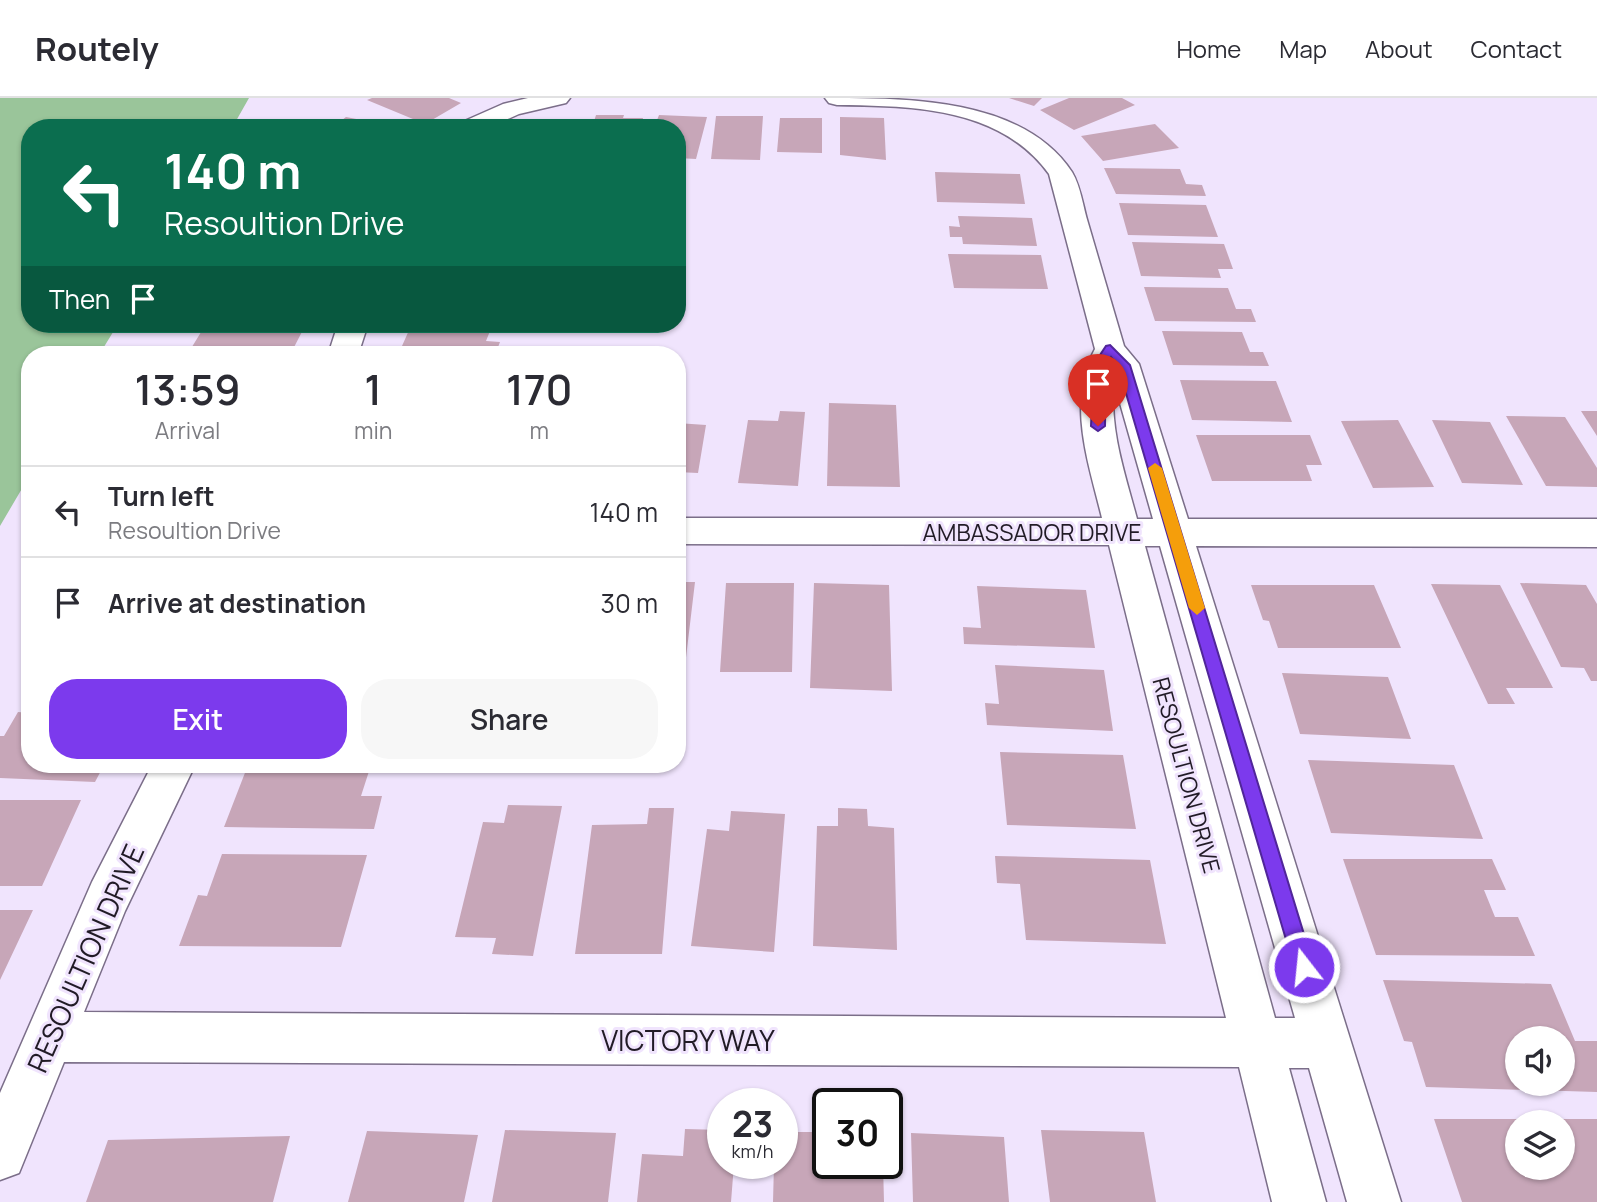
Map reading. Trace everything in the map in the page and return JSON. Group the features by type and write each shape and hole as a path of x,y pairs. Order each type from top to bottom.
{"street":[{"path":"488,119 511,109 558,98"},
{"path":"837,98 898,99 963,109 1013,130 1045,153 1061,174 1110,349 1124,365 1374,1202"},
{"name":"RESOULTION DRIVE","path":"1110,349 1100,364 1098,426 1299,1202"},
{"name":"AMBASSADOR DRIVE","path":"686,531 1597,533"},
{"name":"RESOULTION DRIVE","path":"0,1154 108,898 170,773"},
{"name":"VICTORY WAY","path":"49,1037 1327,1043"}],"green space":[{"path":"0,98 249,98 237,119 21,119 21,333 112,333 105,346 21,346 21,490 0,526"}],"building":[{"path":"449,98 461,103 434,119 413,119 367,100"},
{"path":"1009,98 1042,98 1034,106"},
{"path":"1069,98 1122,98 1135,105 1074,130 1040,110"},
{"path":"596,115 643,118 643,119 595,119"},
{"path":"659,115 707,117 696,159 686,158 686,119 657,119"},
{"path":"716,116 763,116 760,160 711,159"},
{"path":"840,117 884,118 886,160 840,155"},
{"path":"780,118 822,118 822,153 777,152"},
{"path":"1155,124 1179,148 1103,161 1081,136"},
{"path":"1104,168 1180,169 1186,184 1202,185 1206,196 1116,194"},
{"path":"935,172 1020,174 1025,204 937,202"},
{"path":"1119,203 1206,205 1218,237 1128,235"},
{"path":"958,216 1032,218 1037,246 963,244 962,237 950,237 949,226 960,227"},
{"path":"1132,242 1224,244 1233,269 1218,269 1221,278 1141,276"},
{"path":"948,254 1041,255 1048,289 954,288"},
{"path":"1144,287 1228,288 1236,309 1251,309 1256,322 1155,321"},
{"path":"1162,331 1242,332 1250,352 1263,352 1269,366 1173,365"},
{"path":"200,333 301,333 295,346 193,346"},
{"path":"408,333 489,333 486,341 500,342 498,346 402,346"},
{"path":"1180,380 1276,381 1292,422 1192,420"},
{"path":"829,403 896,405 900,487 827,486"},
{"path":"780,411 805,412 798,486 738,483 748,420 778,421"},
{"path":"1581,411 1597,411 1597,436"},
{"path":"1506,416 1565,417 1597,468 1597,487 1546,486"},
{"path":"1398,420 1434,487 1373,488 1341,421"},
{"path":"1432,420 1490,422 1523,485 1462,483"},
{"path":"686,424 706,425 698,473 686,472"},
{"path":"1196,435 1310,435 1322,465 1306,465 1312,481 1212,481"},
{"path":"686,582 695,582 686,657"},
{"path":"726,583 794,583 792,672 720,672"},
{"path":"814,583 889,585 892,691 810,688"},
{"path":"1520,583 1586,585 1597,604 1597,681 1591,681 1584,668 1561,667"},
{"path":"1431,584 1500,585 1553,688 1506,688 1515,704 1488,704"},
{"path":"1251,585 1374,585 1401,648 1278,648 1269,621 1263,620"},
{"path":"977,586 1086,590 1095,648 964,644 963,627 981,628"},
{"path":"995,665 1104,670 1113,731 987,725 985,703 999,704"},
{"path":"1282,673 1388,677 1411,739 1300,734"},
{"path":"18,712 21,712 21,773 100,773 95,782 0,778 0,736 4,736"},
{"path":"1000,752 1123,755 1136,829 1007,825"},
{"path":"1308,760 1454,765 1483,839 1331,833"},
{"path":"245,773 368,773 361,796 382,796 374,829 224,827"},
{"path":"0,800 81,800 42,886 0,886"},
{"path":"508,805 562,806 533,956 492,954 496,938 455,937 483,822 504,823"},
{"path":"649,808 674,808 662,954 575,954 592,825 647,824"},
{"path":"838,808 867,809 868,826 894,828 897,950 813,946 817,826 838,826"},
{"path":"731,811 785,814 774,952 691,946 707,829 729,831"},
{"path":"222,854 367,855 341,947 179,946 198,895 207,896"},
{"path":"995,856 1150,860 1166,944 1026,940 1020,884 997,883"},
{"path":"1343,859 1492,859 1506,890 1484,890 1495,917 1518,917 1535,956 1376,955"},
{"path":"0,910 33,910 0,980"},
{"path":"1383,980 1551,984 1569,1026 1505,1026 1505,1089 1426,1087 1412,1042 1404,1041"},
{"path":"1575,1041 1597,1041 1597,1092 1575,1091"},
{"path":"1434,1119 1505,1119 1505,1180 1575,1180 1575,1119 1597,1119 1597,1202 1462,1202"},
{"path":"685,1129 707,1130 707,1179 733,1179 731,1202 637,1202 642,1154 683,1156"},
{"path":"505,1130 616,1133 608,1202 492,1202"},
{"path":"1041,1130 1144,1132 1156,1202 1050,1202"},
{"path":"367,1131 478,1135 464,1202 348,1202"},
{"path":"798,1132 812,1132 812,1179 883,1179 884,1202 773,1202 774,1179 798,1179"},
{"path":"911,1133 1004,1137 1009,1202 913,1202"},
{"path":"290,1136 273,1202 86,1202 108,1140"}],"slow traffic":[{"path":"1155,468 1197,608"}],"route":[{"path":"1098,426 1100,364 1110,349 1124,365 1304,967"}]}
